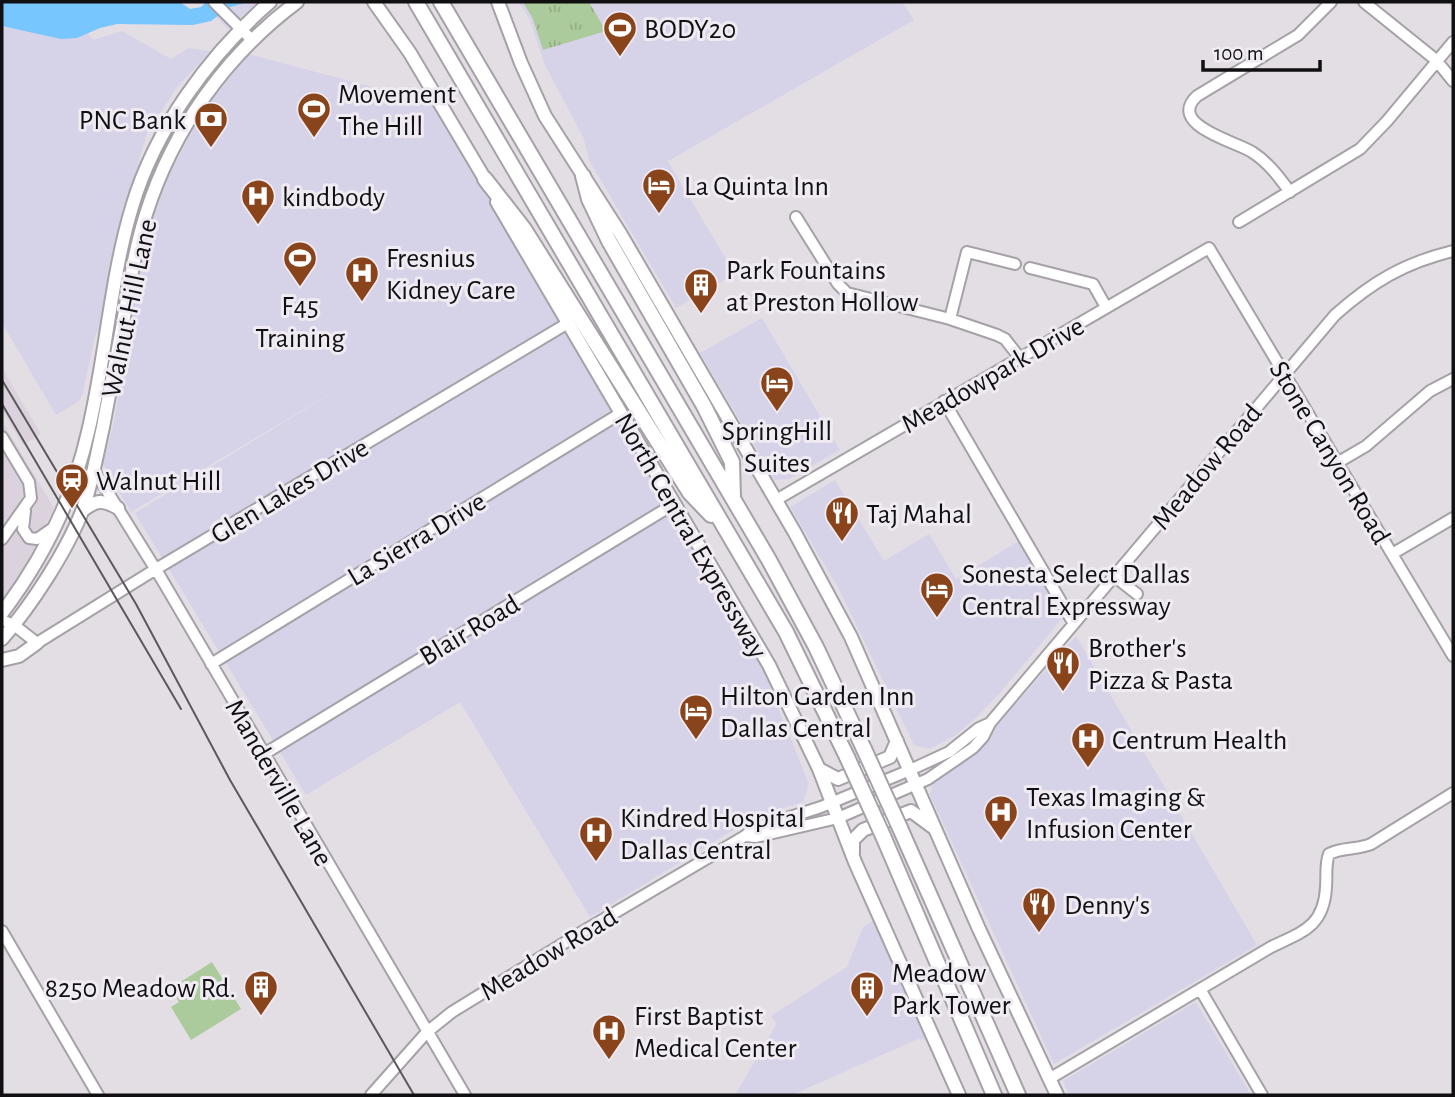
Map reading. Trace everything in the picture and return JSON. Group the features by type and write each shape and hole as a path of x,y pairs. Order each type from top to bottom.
{"highway":[{"name":"North Central Expressway","path":"416,2 786,632 883,836 994,1095"},
{"name":"North Central Expressway","path":"441,2 803,622 900,828 1018,1095"},
{"path":"583,176 589,199 609,240 704,406 732,462 733,498"},
{"path":"485,179 524,229 691,493 729,533"}],"main road":[{"name":"Walnut Hill Lane","path":"2,639 5,615 55,526 73,484 89,431 131,209 154,154 192,89 242,29 270,2"},
{"name":"Walnut Hill Lane","path":"5,615 48,577 82,511 94,470 132,268 142,228 166,161 202,100 252,40 297,2"},
{"name":"North Central Expressway","path":"374,2 410,53 485,179 513,233 756,642 819,769 855,862 959,1095"},
{"path":"498,2 537,102 620,233 776,500 851,637 979,929 1057,1095"},
{"path":"154,154 166,161"},
{"path":"108,327 122,331"},
{"path":"89,431 90,462 94,470"},
{"path":"82,511 98,501 105,500 118,508"},
{"path":"2,594 19,589"},
{"path":"2,660 19,656 35,645"},
{"path":"819,769 838,779 890,757 897,741"},
{"path":"855,862 852,846 857,835 863,830 911,811 937,831"}],"street":[{"path":"214,2 252,40"},
{"path":"1290,192 1272,168 1252,152 1219,138 1199,125 1190,112 1191,104 1197,96 1305,30 1331,2"},
{"path":"1364,2 1436,60 1453,81"},
{"path":"1239,222 1343,160 1373,136 1453,42"},
{"path":"796,217 838,284 847,293 950,319 997,335 1005,340 1019,357"},
{"name":"Meadowpark Drive","path":"776,500 1209,248"},
{"name":"Stone Canyon Road","path":"1209,248 1452,651"},
{"name":"Meadow Road","path":"745,836 756,837 838,818 938,774 967,752 983,737 990,723 1335,315 1374,283 1406,266 1453,250"},
{"path":"950,319 967,252 1015,264"},
{"path":"1030,268 1093,284 1106,307"},
{"name":"Glen Lakes Drive","path":"35,645 156,569 568,324"},
{"path":"1337,463 1366,446 1430,391 1453,379"},
{"path":"944,401 1074,624"},
{"name":"La Sierra Drive","path":"211,664 621,413"},
{"path":"2,437 29,482 31,498 2,539"},
{"name":"Manderville Lane","path":"94,470 156,569 465,1095"},
{"name":"Blair Road","path":"264,754 674,504"},
{"path":"25,509 23,529 29,538 37,539 55,526"},
{"path":"1392,554 1453,518"},
{"path":"1114,576 1137,594"},
{"path":"5,615 35,645"},
{"name":"Meadow Road","path":"371,1095 427,1032 468,1001 753,829 832,802 910,770 949,752 979,728 990,723"},
{"path":"1049,1079 1271,947 1306,930 1324,908 1329,854 1371,844 1453,793"},
{"path":"2,930 98,1095"},
{"path":"1200,989 1262,1095"}],"shaded area":[{"path":"202,2 257,2 228,29"},
{"path":"519,2 902,2 914,20 667,160 735,274 676,308 590,162 583,137 544,63 530,20"},
{"path":"2,26 77,38 88,33 93,40 122,31 171,59 188,48 211,51 178,86 147,133 109,266 106,317 95,336 83,393 78,402 56,415 2,323"},
{"path":"248,54 433,103 759,660 809,784 803,802 755,817 590,917 460,702 306,795 135,513 345,385 131,512 103,464 114,421 137,289 136,281 151,221 168,176 203,111"},
{"path":"762,318 840,450 789,479 775,480 700,353"},
{"path":"2,368 41,434 23,445 2,410"},
{"path":"2,421 54,508 18,580 2,603"},
{"path":"835,480 884,561 929,534 956,579 1019,541 1064,616 977,717 956,735 930,749 914,745 838,587 790,507"},
{"path":"1076,636 1257,945 1054,1064 930,795 933,782 972,753"},
{"path":"876,919 927,1040 918,1039 792,1095 735,1095 775,1027 776,1023 771,1016 847,967 863,927"},
{"path":"1196,1002 1251,1095 1069,1095 1063,1081"}],"green space":[{"path":"523,2 589,2 606,31 543,50 533,19"},
{"path":"212,962 241,1009 191,1040 171,1007 179,1002 171,988"}],"water":[{"path":"2,2 180,2 190,9 201,7 206,2 248,2 230,7 211,21 193,25 117,24 77,38 61,39 2,26"}],"tram line":[{"path":"2,380 136,604 230,780 414,1095"},
{"path":"2,404 181,709"}],"place":[{"name":"BODY20","path":"620,58"},
{"name":"Movement The Hill","path":"314,139"},
{"name":"PNC Bank","path":"211,149"},
{"name":"La Quinta Inn","path":"659,215"},
{"name":"kindbody","path":"258,226"},
{"name":"F45 Training","path":"300,288"},
{"name":"Fresnius Kidney Care","path":"362,303"},
{"name":"Park Fountains at Preston Hollow","path":"701,315"},
{"name":"SpringHill Suites","path":"777,413"},
{"name":"Walnut Hill","path":"72,510"},
{"name":"Taj Mahal","path":"842,543"},
{"name":"Sonesta Select Dallas Central Expressway","path":"937,619"},
{"name":"Brother's Pizza & Pasta","path":"1063,693"},
{"name":"Hilton Garden Inn Dallas Central","path":"696,741"},
{"name":"Centrum Health","path":"1088,769"},
{"name":"Texas Imaging & Infusion Center","path":"1001,842"},
{"name":"Kindred Hospital Dallas Central","path":"596,863"},
{"name":"Denny's","path":"1039,934"},
{"name":"8250 Meadow Rd.","path":"261,1017"},
{"name":"Meadow Park Tower","path":"867,1018"},
{"name":"First Baptist Medical Center","path":"609,1061"}]}
